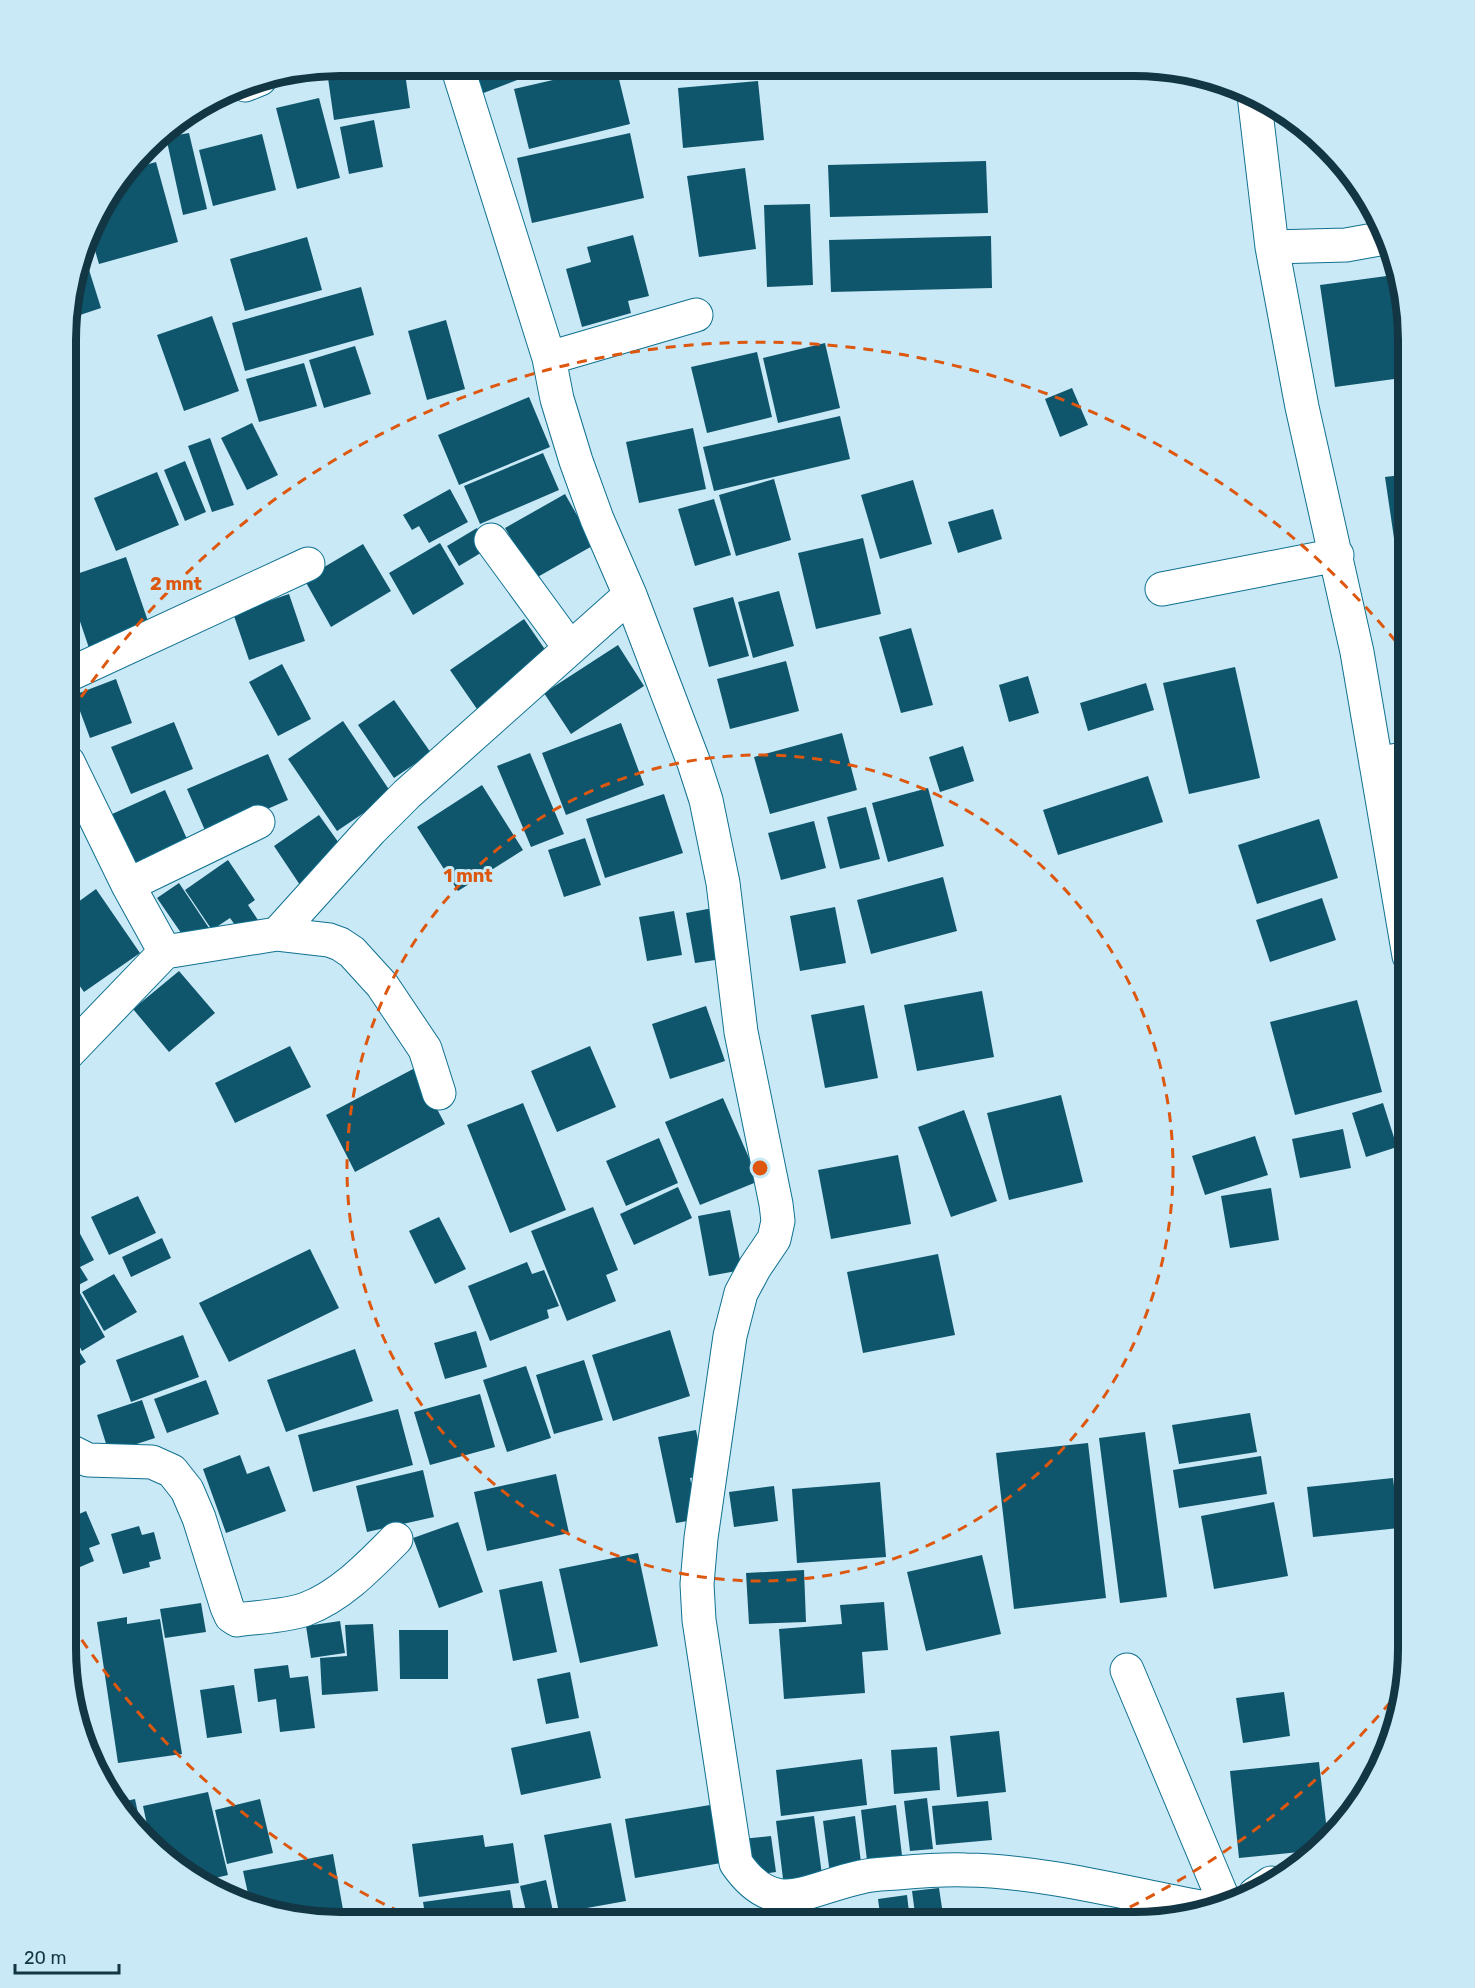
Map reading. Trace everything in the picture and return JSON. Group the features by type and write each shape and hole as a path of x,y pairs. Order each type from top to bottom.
{"street":[{"path":"460,76 549,358 557,399 576,461 694,763 705,800 723,883 741,1032 778,1221 774,1239 741,1293 730,1336 705,1502 697,1584 699,1620 736,1863 747,1879 757,1887 777,1896 793,1897 862,1876 928,1870 967,1870 1061,1881 1190,1905"},
{"path":"1255,106 1272,247 1302,407 1357,652 1398,892"},
{"path":"1272,247 1346,246 1378,239"},
{"path":"549,358 696,315"},
{"path":"491,540 570,648"},
{"path":"1162,589 1337,555"},
{"path":"76,671 308,564"},
{"path":"277,934 371,830 407,794 630,595"},
{"path":"1376,764 1398,760"},
{"path":"76,778 128,885 165,952"},
{"path":"128,885 258,822"},
{"path":"76,1045 165,952 277,934 329,940 351,952 382,985 425,1049 439,1093"},
{"path":"76,1454 88,1460 153,1462 172,1471 187,1490 199,1518 227,1607 231,1616 237,1620 304,1610 327,1599 368,1567 396,1539"},
{"path":"1127,1670 1222,1896"}],"building":[{"path":"405,76 410,108 334,120 328,77"},
{"path":"475,76 528,76 481,94"},
{"path":"570,76 618,76 630,124 529,149 514,89"},
{"path":"758,81 764,140 683,148 678,88"},
{"path":"319,98 340,178 297,189 276,108"},
{"path":"374,120 383,167 349,174 340,127"},
{"path":"189,133 207,209 183,215 167,142 175,135"},
{"path":"630,133 644,198 532,223 517,158"},
{"path":"262,134 276,190 213,206 199,150"},
{"path":"986,161 988,213 830,217 828,165"},
{"path":"156,162 178,242 99,264 94,248 104,224 121,194 143,166"},
{"path":"745,168 756,249 699,257 687,176"},
{"path":"810,204 813,285 767,287 764,205"},
{"path":"633,235 649,296 628,301 631,313 582,327 566,269 591,262 587,247"},
{"path":"991,236 992,288 831,292 829,240"},
{"path":"307,237 322,290 245,311 230,259"},
{"path":"88,266 101,308 78,316"},
{"path":"1390,276 1398,324 1398,378 1335,387 1320,285"},
{"path":"361,287 374,335 245,371 232,323"},
{"path":"212,316 239,391 184,411 157,335"},
{"path":"446,320 465,389 427,400 408,331"},
{"path":"825,343 840,408 778,423 763,358"},
{"path":"355,346 371,394 324,408 309,360"},
{"path":"757,352 772,417 707,433 691,367"},
{"path":"304,363 317,406 259,422 246,379"},
{"path":"1072,388 1088,425 1060,437 1045,399"},
{"path":"529,397 550,447 459,485 438,435"},
{"path":"840,416 850,459 714,491 703,447"},
{"path":"252,423 278,475 247,490 221,438"},
{"path":"693,428 706,489 639,503 626,442"},
{"path":"210,438 234,505 212,512 188,446"},
{"path":"543,453 559,490 480,524 464,486"},
{"path":"185,461 206,512 185,521 164,470"},
{"path":"157,472 179,525 116,551 94,498"},
{"path":"1398,475 1398,545 1395,545 1385,477"},
{"path":"774,479 791,540 736,556 719,495"},
{"path":"913,480 932,544 880,559 861,495"},
{"path":"450,489 468,522 429,543 419,526 412,530 403,515"},
{"path":"565,494 594,545 534,579 505,528"},
{"path":"714,499 731,555 695,566 678,509"},
{"path":"993,509 1002,539 958,553 948,522"},
{"path":"477,528 489,548 459,566 447,546"},
{"path":"863,538 881,614 816,629 798,553"},
{"path":"440,543 464,584 413,615 389,573"},
{"path":"363,544 391,591 331,627 304,579"},
{"path":"126,557 150,627 89,648 76,610 76,574"},
{"path":"779,591 794,646 753,658 738,602"},
{"path":"289,594 305,641 249,660 233,613"},
{"path":"733,597 749,656 709,667 693,608"},
{"path":"524,619 553,661 479,712 450,670"},
{"path":"911,628 933,705 901,713 879,637"},
{"path":"618,645 644,686 571,734 544,693"},
{"path":"786,661 799,711 730,729 717,679"},
{"path":"282,664 311,719 278,736 249,682"},
{"path":"1235,667 1260,778 1189,794 1163,683"},
{"path":"1028,676 1039,713 1009,722 999,685"},
{"path":"116,679 132,723 90,738 76,700 76,694"},
{"path":"1146,683 1154,710 1088,731 1080,703"},
{"path":"394,700 431,753 394,778 358,725"},
{"path":"343,721 392,794 337,831 288,759"},
{"path":"174,722 193,769 131,794 111,747"},
{"path":"621,723 644,785 566,815 542,753"},
{"path":"842,733 857,790 770,814 754,757"},
{"path":"963,746 974,781 940,792 929,757"},
{"path":"530,753 564,834 531,847 497,766"},
{"path":"268,754 288,800 207,835 187,789"},
{"path":"1148,776 1163,822 1058,855 1043,810"},
{"path":"482,785 523,850 458,891 417,827"},
{"path":"928,788 944,846 888,862 872,803"},
{"path":"165,790 191,848 135,873 110,815"},
{"path":"664,794 683,853 605,878 586,819"},
{"path":"866,807 880,859 840,869 827,817"},
{"path":"319,815 346,853 300,885 274,846"},
{"path":"1319,819 1338,878 1257,904 1238,845"},
{"path":"814,821 826,868 781,880 768,833"},
{"path":"585,838 601,885 564,897 548,850"},
{"path":"228,860 255,900 248,905 258,920 240,932 230,918 212,930 185,890"},
{"path":"943,877 957,931 871,954 857,900"},
{"path":"179,883 209,928 188,943 157,898"},
{"path":"96,889 140,953 84,992 76,981 76,903"},
{"path":"1322,898 1336,940 1270,962 1256,920"},
{"path":"835,907 846,963 800,971 790,916"},
{"path":"713,908 722,959 695,963 686,913"},
{"path":"674,911 682,955 647,961 639,917"},
{"path":"179,971 215,1013 169,1052 133,1009"},
{"path":"982,991 994,1057 917,1071 904,1005"},
{"path":"1357,1000 1382,1092 1295,1115 1270,1022"},
{"path":"864,1005 878,1078 825,1088 811,1015"},
{"path":"706,1006 725,1061 670,1079 652,1024"},
{"path":"290,1046 311,1087 235,1123 215,1083"},
{"path":"590,1046 616,1107 557,1132 531,1071"},
{"path":"415,1068 445,1124 355,1172 326,1115"},
{"path":"1061,1095 1083,1182 1009,1200 987,1113"},
{"path":"723,1098 759,1181 700,1205 665,1122"},
{"path":"523,1103 566,1210 510,1233 467,1125"},
{"path":"1383,1103 1397,1147 1366,1157 1352,1113"},
{"path":"964,1110 997,1201 951,1217 918,1127"},
{"path":"1343,1129 1351,1168 1300,1178 1292,1139"},
{"path":"1255,1136 1268,1175 1205,1195 1192,1156"},
{"path":"659,1138 678,1183 626,1206 606,1161"},
{"path":"898,1155 911,1224 831,1239 818,1170"},
{"path":"678,1187 692,1218 634,1245 620,1214"},
{"path":"1271,1188 1279,1240 1230,1248 1221,1196"},
{"path":"138,1196 156,1233 109,1255 91,1217"},
{"path":"593,1207 618,1270 606,1275 616,1301 567,1321 531,1231"},
{"path":"730,1210 742,1270 709,1276 698,1216"},
{"path":"439,1217 466,1269 435,1284 409,1231"},
{"path":"76,1228 94,1260 80,1267 88,1280 76,1286"},
{"path":"162,1238 171,1258 131,1277 122,1257"},
{"path":"310,1249 339,1308 229,1362 199,1303"},
{"path":"938,1254 955,1335 863,1353 847,1272"},
{"path":"527,1262 532,1274 544,1270 559,1306 547,1310 549,1318 490,1341 468,1286"},
{"path":"114,1274 137,1312 104,1331 82,1292"},
{"path":"80,1293 105,1337 82,1351 76,1340 76,1295"},
{"path":"670,1330 690,1396 613,1421 592,1355"},
{"path":"476,1331 487,1367 445,1379 434,1343"},
{"path":"183,1335 199,1377 131,1402 116,1360"},
{"path":"76,1346 86,1362 76,1368"},
{"path":"355,1349 373,1401 286,1432 267,1380"},
{"path":"584,1360 603,1420 554,1434 536,1375"},
{"path":"526,1366 551,1438 507,1452 483,1380"},
{"path":"206,1380 219,1414 167,1433 154,1399"},
{"path":"480,1394 495,1447 430,1465 414,1412"},
{"path":"142,1400 155,1438 109,1453 97,1415"},
{"path":"398,1409 413,1465 313,1492 298,1435"},
{"path":"1250,1413 1257,1452 1179,1464 1172,1425"},
{"path":"696,1430 705,1475 690,1478 699,1519 676,1523 658,1437"},
{"path":"1145,1432 1167,1597 1120,1603 1099,1438"},
{"path":"1088,1443 1106,1598 1014,1609 996,1453"},
{"path":"240,1455 247,1474 269,1466 286,1511 226,1533 203,1469"},
{"path":"1261,1456 1267,1494 1179,1508 1173,1470"},
{"path":"423,1470 434,1517 367,1532 356,1486"},
{"path":"556,1474 569,1533 487,1551 474,1492"},
{"path":"1393,1478 1398,1528 1313,1537 1307,1487"},
{"path":"880,1482 886,1557 797,1563 792,1489"},
{"path":"774,1486 778,1521 734,1527 729,1492"},
{"path":"1274,1502 1288,1576 1214,1589 1201,1516"},
{"path":"86,1511 100,1544 89,1548 94,1561 76,1569 76,1515"},
{"path":"458,1522 483,1592 439,1608 413,1538"},
{"path":"139,1526 142,1535 154,1532 161,1559 149,1562 150,1567 123,1574 111,1534"},
{"path":"638,1553 658,1646 580,1663 559,1569"},
{"path":"982,1555 1001,1634 926,1651 907,1572"},
{"path":"804,1570 806,1622 749,1624 746,1573"},
{"path":"542,1581 557,1652 513,1661 499,1590"},
{"path":"884,1602 888,1650 862,1652 865,1693 784,1699 779,1629 842,1624 840,1605"},
{"path":"201,1603 206,1632 165,1638 160,1609"},
{"path":"127,1617 127,1624 160,1619 182,1754 118,1763 97,1622"},
{"path":"340,1621 345,1653 311,1658 306,1626"},
{"path":"373,1624 378,1691 322,1695 320,1658 347,1656 345,1625"},
{"path":"399,1630 448,1630 448,1679 400,1679"},
{"path":"288,1665 290,1678 308,1676 315,1728 280,1732 276,1699 258,1702 254,1669"},
{"path":"570,1672 579,1718 546,1724 537,1679"},
{"path":"234,1685 242,1733 207,1738 200,1690"},
{"path":"1284,1692 1290,1736 1243,1743 1236,1698"},
{"path":"590,1731 601,1778 521,1795 511,1748"},
{"path":"999,1731 1006,1792 957,1797 950,1736"},
{"path":"937,1747 940,1790 894,1794 891,1750"},
{"path":"862,1759 867,1805 781,1816 776,1770"},
{"path":"1319,1762 1327,1828 1301,1852 1239,1858 1230,1771"},
{"path":"208,1792 228,1875 214,1878 180,1857 147,1827 143,1806"},
{"path":"927,1798 933,1849 910,1851 904,1801"},
{"path":"135,1799 139,1817 131,1808 126,1801"},
{"path":"260,1799 273,1853 227,1864 215,1810"},
{"path":"988,1801 992,1840 936,1845 932,1806"},
{"path":"710,1805 721,1863 635,1878 625,1819"},
{"path":"896,1805 903,1864 868,1869 861,1810"},
{"path":"814,1816 823,1882 784,1887 776,1821"},
{"path":"855,1816 862,1870 830,1874 823,1821"},
{"path":"611,1823 626,1901 559,1912 544,1835"},
{"path":"483,1835 485,1847 513,1843 519,1883 419,1897 412,1844"},
{"path":"771,1836 776,1872 747,1876 742,1839"},
{"path":"333,1854 343,1912 289,1906 248,1894 243,1871"},
{"path":"546,1880 553,1912 526,1912 520,1886"},
{"path":"939,1888 943,1912 915,1912 912,1891"},
{"path":"510,1890 514,1912 425,1912 423,1902"},
{"path":"907,1895 909,1912 880,1912 878,1899"}]}
